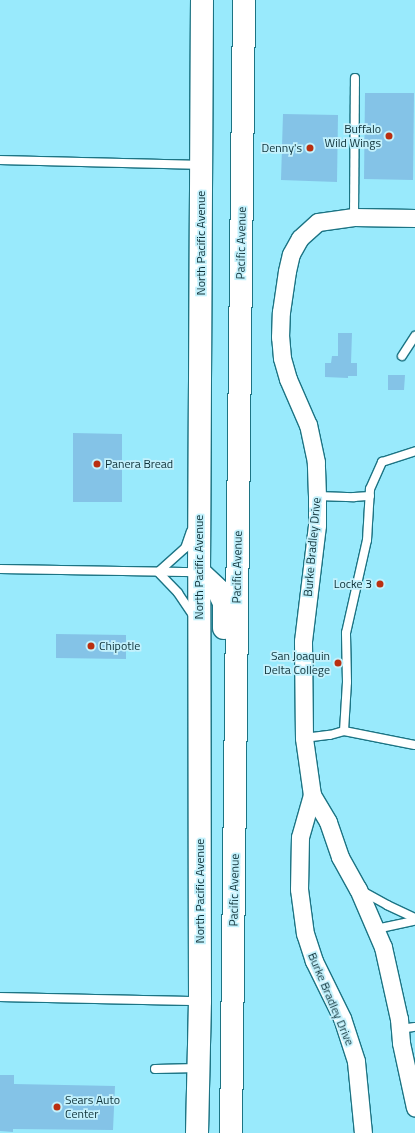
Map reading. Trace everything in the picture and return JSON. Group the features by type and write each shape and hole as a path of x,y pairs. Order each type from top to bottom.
{"main road":[{"name":"North Pacific Avenue","path":"197,1133 200,1001 199,510 202,0"},
{"name":"Pacific Avenue","path":"231,1133 244,0"},
{"path":"199,572 218,590 224,603 224,722 235,738"}],"street":[{"name":"Burke Bradley Drive","path":"415,218 354,217 318,222 300,238 292,254 287,271 281,312 280,337 282,358 288,379 308,425 316,462 316,525 303,641 304,738 312,795 328,822 340,856 358,889 376,929 407,1028 401,1043 415,1108"},
{"name":"Burke Bradley Drive","path":"312,795 300,837 299,889 305,934 314,961 349,1036 356,1061 363,1133"}],"lane":[{"path":"354,217 355,78"},
{"path":"0,160 201,165"},
{"path":"402,356 415,336"},
{"path":"344,731 347,682 346,633 367,540 370,489 382,462 415,451"},
{"path":"317,496 354,498 370,496"},
{"path":"158,572 185,548 199,510"},
{"path":"0,569 199,572"},
{"path":"158,572 178,593 199,625"},
{"path":"304,738 330,735 344,731 415,745"},
{"path":"358,889 415,918"},
{"path":"376,929 415,921"},
{"path":"0,997 200,1001"},
{"path":"155,1069 199,1068"}],"building":[{"name":"Buffalo Wild Wings","path":"365,93 414,93 413,180 364,179"},
{"name":"Denny's","path":"283,114 338,115 337,182 281,180"},
{"path":"338,333 352,333 351,363 357,363 357,376 348,376 348,378 325,377 325,363 331,363 332,356 338,356"},
{"path":"388,375 405,375 404,390 388,390"},
{"name":"Panera Bread","path":"73,433 122,434 122,502 73,502"},
{"name":"Chipotle","path":"56,634 126,635 126,659 56,658"},
{"name":"Sears Auto Center","path":"0,1075 14,1075 14,1084 115,1086 113,1130 13,1129 13,1132 0,1131"}],"place":[{"name":"Buffalo Wild Wings","path":"389,136"},
{"name":"Denny's","path":"310,148"},
{"name":"Panera Bread","path":"97,464"},
{"name":"Locke 3","path":"380,584"},
{"name":"Chipotle","path":"91,646"},
{"name":"San Joaquin Delta College","path":"338,663"},
{"name":"Sears Auto Center","path":"57,1107"}]}
